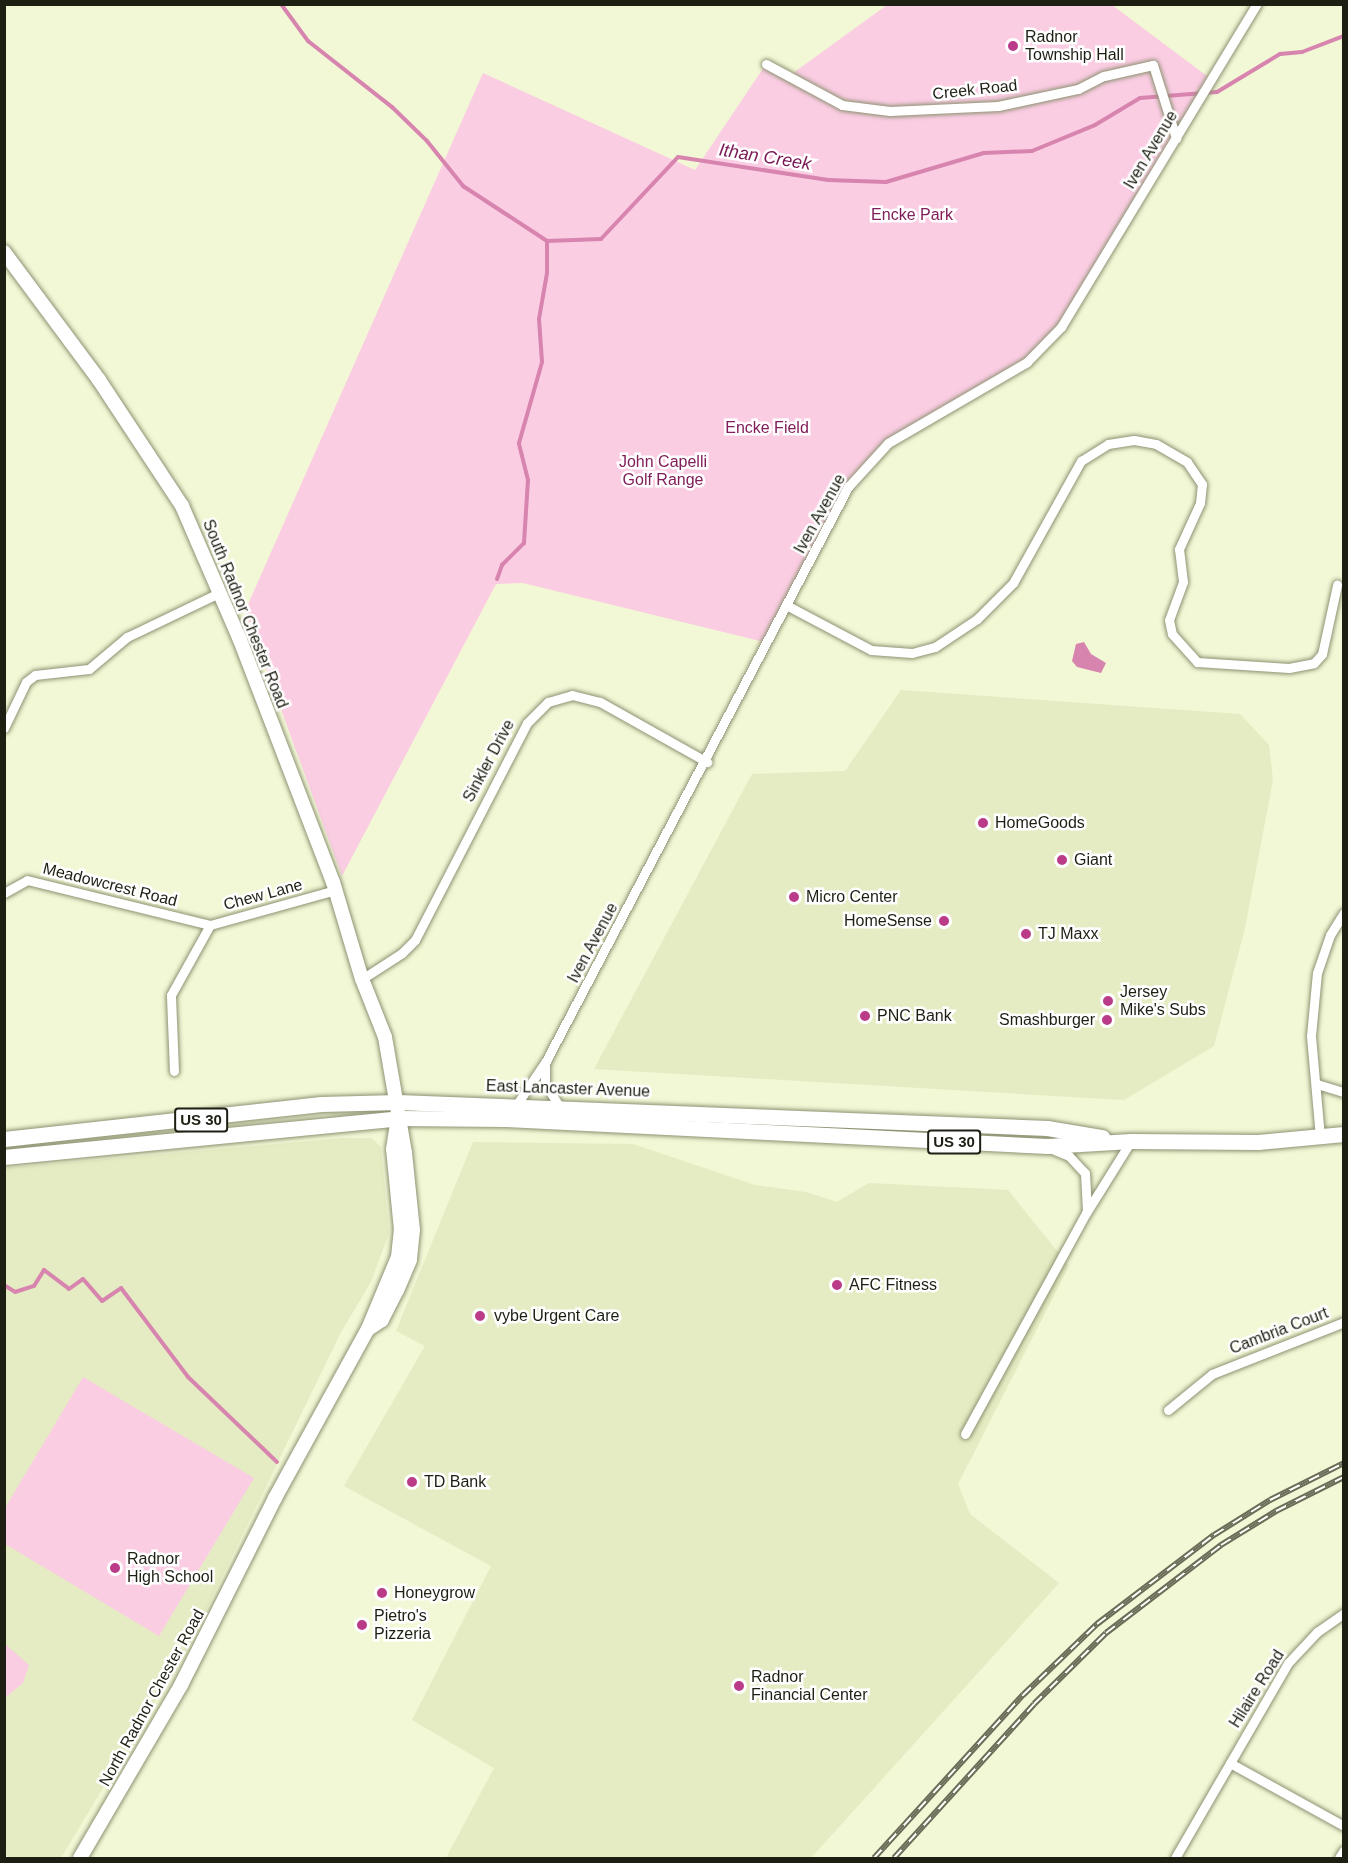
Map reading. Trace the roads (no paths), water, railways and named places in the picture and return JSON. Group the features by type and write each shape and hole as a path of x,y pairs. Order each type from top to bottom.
{"highway":[{"name":"East Lancaster Avenue","path":"4,1139 311,1105 398,1102 517,1104 1047,1128 1131,1141"},
{"name":"East Lancaster Avenue","path":"4,1157 399,1118 505,1119 1047,1146 1131,1141 1233,1143 1344,1134"}],"main road":[{"name":"South Radnor Chester Road","path":"4,252 99,380 182,506 221,592 335,890"},
{"name":"North Radnor Chester Road","path":"81,1858 181,1685 275,1498 368,1329 398,1257 401,1230 393,1149 399,1118 398,1102 385,1037 362,979 335,890"}],"street":[{"name":"Iven Avenue","path":"517,1104 546,1061 707,762 848,487 888,443 1027,362 1061,327 1257,4"},
{"name":"Creek Road","path":"766,64 842,105 890,111 998,106 1078,89 1104,76 1153,65 1176,138"},
{"path":"788,606 871,650 912,653 935,647 977,619 1013,583 1081,461 1108,444 1134,440 1156,444 1187,462 1202,484 1200,503 1179,549 1183,582 1169,620 1172,634 1197,662 1289,668 1314,663 1322,654 1337,585"},
{"path":"4,728 26,682 35,675 88,669 128,637 221,592"},
{"name":"Sinkler Drive","path":"362,979 402,953 415,940 527,723 548,702 572,695 600,702 707,762"},
{"name":"Meadowcrest Road","path":"4,893 27,880 210,925"},
{"name":"Chew Lane","path":"174,1071 171,995 210,925 335,890"},
{"path":"1320,1137 1311,1036 1317,973 1330,935 1344,913"},
{"path":"546,1061 545,1083 559,1106"},
{"path":"1317,1084 1344,1092"},
{"path":"965,1434 1086,1213 1131,1141"},
{"path":"1047,1146 1069,1156 1085,1173 1086,1213"},
{"name":"Cambria Court","path":"1168,1410 1212,1374 1344,1322"},
{"name":"Hilaire Road","path":"1175,1858 1288,1664 1317,1632 1344,1613"},
{"path":"1230,1763 1344,1826"},
{"path":"1339,1858 1344,1850"}],"waterway":[{"name":"Ithan Creek","path":"281,4 308,41 392,107 427,141 463,186 547,241 601,239 678,157 828,180 886,182 984,153 1032,151 1095,125 1140,98 1217,92 1280,54 1302,52 1344,36"},
{"path":"497,579 502,565 524,543 528,480 519,443 542,362 539,319 547,273 547,241"},
{"path":"4,1285 15,1292 34,1286 44,1270 69,1289 83,1279 102,1301 121,1288 188,1377 277,1462"}],"railway":[{"path":"874,1858 1023,1695 1097,1624 1214,1535 1270,1500 1344,1463"},
{"path":"894,1858 1034,1704 1106,1633 1221,1545 1276,1511 1344,1477"}],"place":[{"name":"Radnor Township Hall","path":"1013,46"},
{"name":"HomeGoods","path":"983,823"},
{"name":"Giant","path":"1062,860"},
{"name":"Micro Center","path":"794,897"},
{"name":"HomeSense","path":"944,921"},
{"name":"TJ Maxx","path":"1026,934"},
{"name":"Jersey Mike's Subs","path":"1108,1001"},
{"name":"PNC Bank","path":"865,1016"},
{"name":"Smashburger","path":"1107,1020"},
{"name":"AFC Fitness","path":"837,1285"},
{"name":"vybe Urgent Care","path":"480,1316"},
{"name":"TD Bank","path":"412,1482"},
{"name":"Radnor High School","path":"115,1568"},
{"name":"Honeygrow","path":"382,1593"},
{"name":"Pietro's Pizzeria","path":"362,1625"},
{"name":"Radnor Financial Center","path":"739,1686"}],"park label":[{"name":"Encke Park","path":"912,215"},
{"name":"Encke Field","path":"767,428"},
{"name":"John Capelli Golf Range","path":"663,471"}]}
